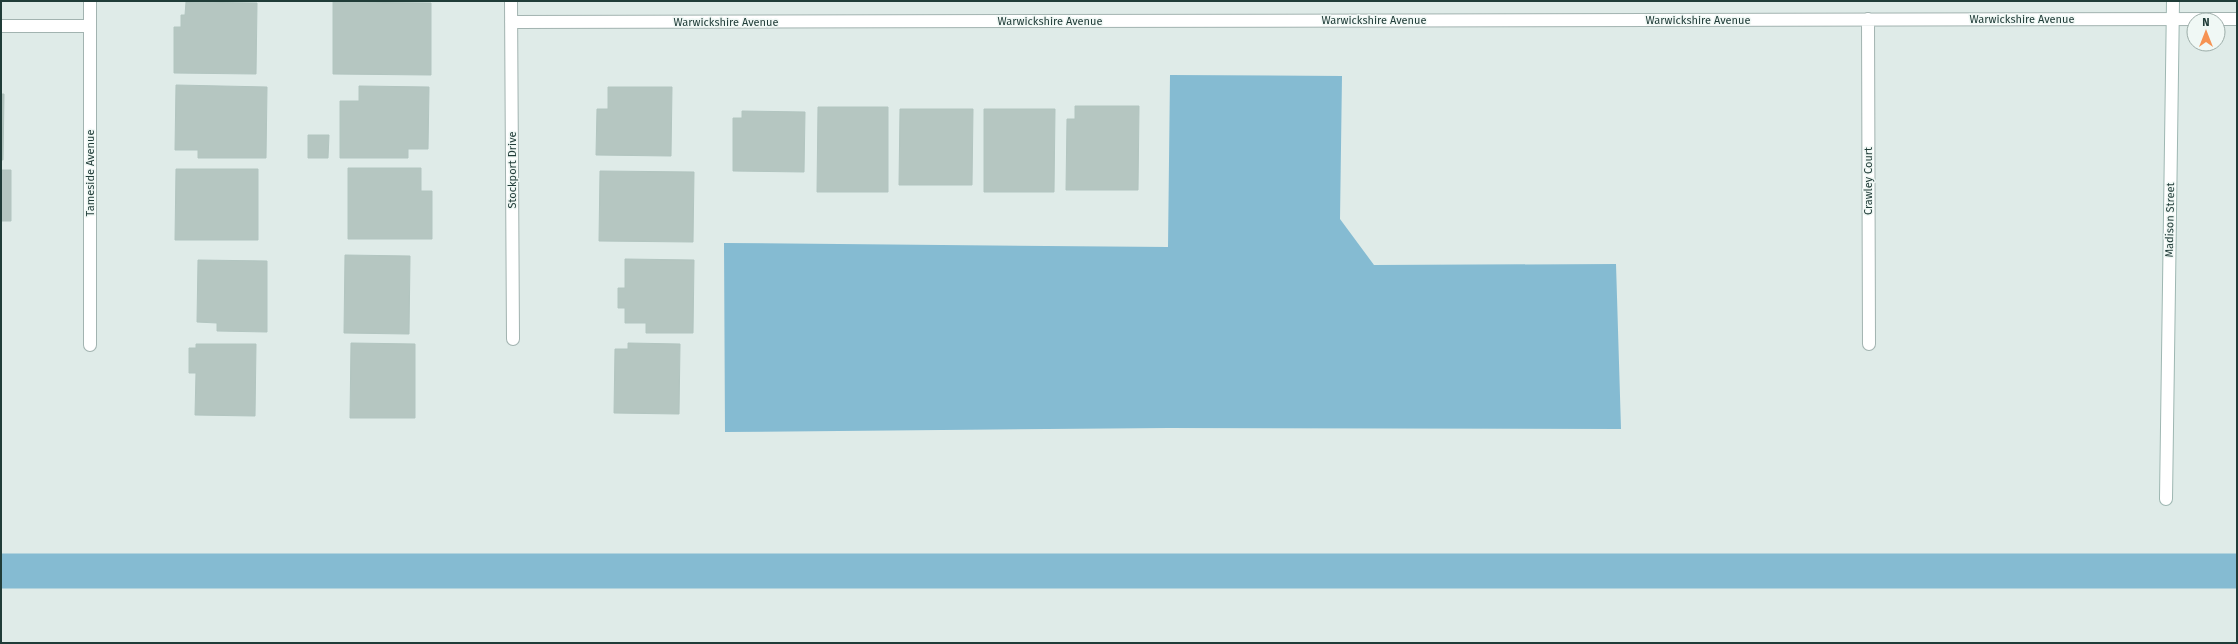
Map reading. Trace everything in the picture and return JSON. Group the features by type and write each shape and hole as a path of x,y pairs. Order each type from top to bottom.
{"street":[{"name":"Tameside Avenue","path":"90,1 90,345"},
{"name":"Stockport Drive","path":"511,1 513,339"},
{"name":"Madison Street","path":"2166,499 2173,1"},
{"name":"Crawley Court","path":"1868,19 1869,344"},
{"name":"Warwickshire Avenue","path":"511,22 2237,19"},
{"path":"1,26 90,26"}],"water":[{"path":"1170,75 1342,76 1340,219 1374,265 1616,264 1621,429 1168,428 725,432 724,243 1168,247"}],"building":[{"path":"186,2 257,3 256,74 174,73 174,27 181,27 181,15 185,15"},
{"path":"333,2 431,3 431,75 333,74"},
{"path":"176,85 267,87 266,158 198,158 198,150 175,150"},
{"path":"359,86 429,87 428,149 408,149 408,158 340,158 340,101 359,101"},
{"path":"608,87 672,87 671,156 596,155 597,109 608,109"},
{"path":"1,94 4,94 3,160 1,160"},
{"path":"1075,106 1139,106 1138,190 1066,190 1067,119 1075,119"},
{"path":"818,107 888,107 888,192 817,192"},
{"path":"900,109 973,109 972,185 899,185"},
{"path":"984,109 1055,109 1054,192 984,192"},
{"path":"742,111 805,112 804,172 733,171 733,118 742,118"},
{"path":"308,135 329,135 328,158 308,158"},
{"path":"348,168 421,168 421,191 432,191 432,239 348,239"},
{"path":"176,169 258,169 258,240 175,240"},
{"path":"1,170 11,170 11,221 1,221"},
{"path":"600,171 694,172 693,242 599,241"},
{"path":"345,255 410,256 409,334 344,333"},
{"path":"625,259 694,260 693,333 646,333 646,323 625,323 625,308 618,308 618,288 625,288"},
{"path":"198,260 267,261 267,332 217,331 217,323 197,322"},
{"path":"351,343 415,344 415,418 350,418"},
{"path":"628,343 680,344 679,414 614,413 615,349 628,349"},
{"path":"196,344 256,344 255,416 195,415 196,373 189,373 189,348 196,348"}],"waterway":[{"path":"1,571 2237,571"}]}
